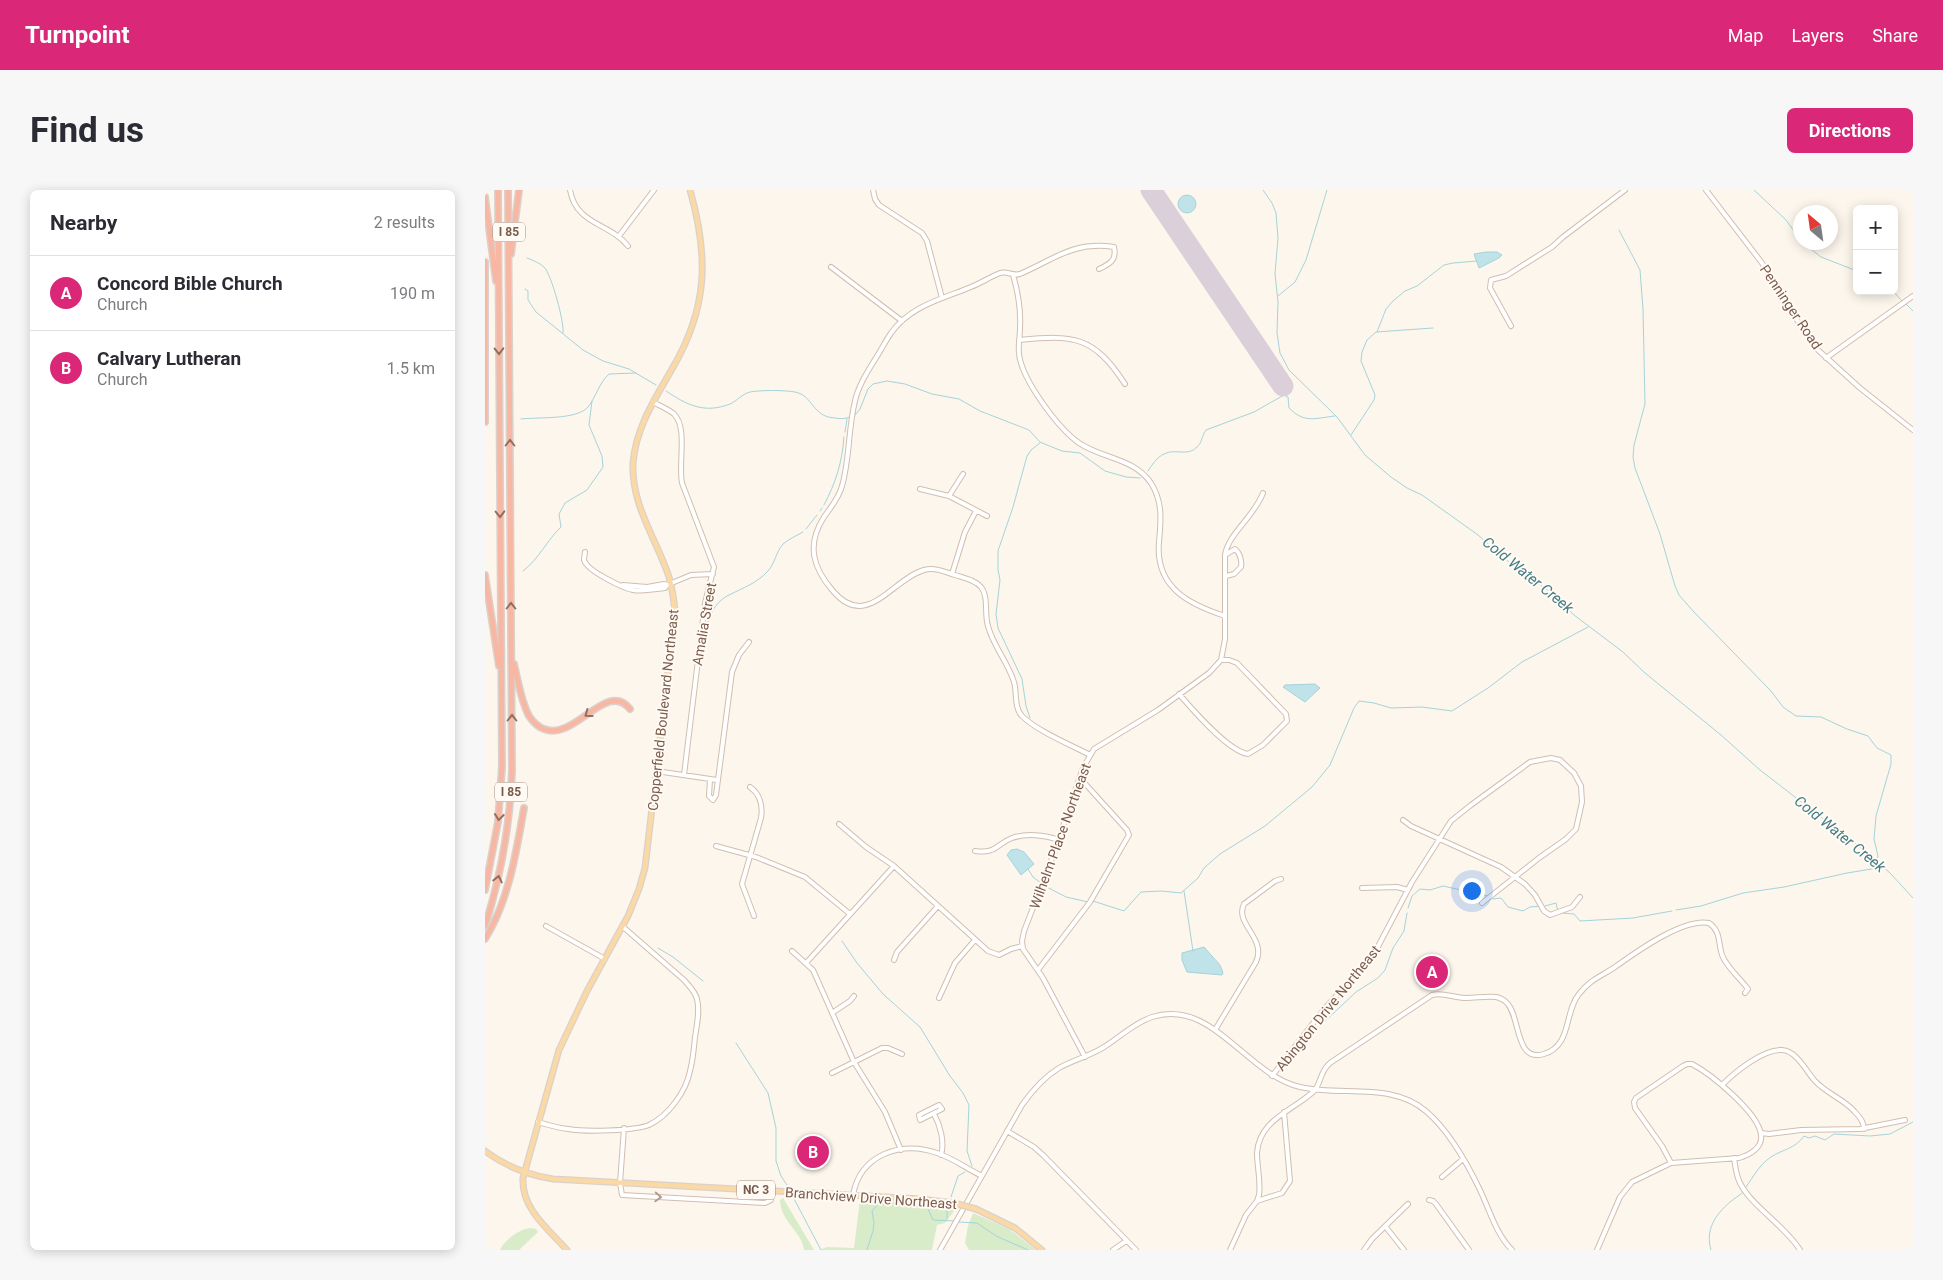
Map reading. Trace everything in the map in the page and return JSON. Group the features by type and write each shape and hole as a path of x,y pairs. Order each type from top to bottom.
{"highway":[{"name":"I 85","path":"485,890 500,806 502,749 498,190"},
{"name":"I 85","path":"485,926 501,867 508,821 512,771 508,190"},
{"path":"509,275 519,190"},
{"path":"485,197 498,302"},
{"path":"485,262 487,409 485,422"},
{"path":"485,575 502,681"},
{"path":"511,655 529,716 541,728 552,731 565,729 609,701 621,702 630,709"},
{"path":"485,939 495,924 509,884 525,808"}],"main road":[{"name":"Copperfield Boulevard Northeast","path":"567,1250 530,1208 523,1188 524,1173 559,1050 635,899 644,872 675,622 669,585 640,509 634,483 633,462 637,440 645,418 681,354 697,310 702,285 702,243 690,190"},
{"name":"Branchview Drive Northeast","path":"485,1151 524,1173 560,1180 853,1195 954,1203 976,1209 1015,1228 1042,1250"}],"street":[{"path":"570,190 573,203 581,214 619,236 629,246"},
{"path":"619,236 654,190"},
{"path":"873,190 875,199 879,204 922,233 927,241 942,298"},
{"path":"1511,326 1490,288 1491,280 1506,276 1552,247 1625,190"},
{"path":"1707,191 1714,190"},
{"name":"Penninger Road","path":"1707,191 1752,248 1808,337 1826,358 1913,430"},
{"path":"1089,755 1028,721 1019,712 1012,677 987,623 983,590 976,583 931,569 907,578 874,603 861,606 850,604 839,598 821,575 815,562 814,547 815,536 834,504 842,485 853,408 858,392 891,333 902,321 922,306 1001,273 1013,275 1029,270 1059,254 1073,249 1094,246 1114,247 1115,256 1113,261 1099,269"},
{"path":"831,266 902,321"},
{"path":"1013,275 1019,304 1020,360 1025,375 1061,427 1079,443 1089,449 1129,464 1151,483 1161,508 1159,554 1163,571 1169,583 1180,596 1190,603 1225,616"},
{"path":"1826,358 1913,296"},
{"path":"1019,340 1052,337 1082,342 1099,352 1112,365 1125,384"},
{"name":"Amalia Street","path":"653,402 674,415 681,427 680,470 682,483 714,568 705,603 684,775"},
{"path":"949,496 963,474"},
{"path":"920,490 949,496 987,516"},
{"path":"1179,694 1211,729 1238,752 1248,754 1263,745 1287,721 1286,714 1237,663 1221,660 1225,646 1225,555 1227,545 1250,518 1259,504 1263,493"},
{"path":"952,574 965,532 976,511"},
{"path":"1225,555 1235,548 1239,553 1242,564 1239,570 1229,576 1225,576"},
{"path":"585,552 585,560 590,568 618,584 635,591 665,588 691,575 713,574"},
{"path":"710,779 709,796 713,800 715,798 731,672 739,655 749,642"},
{"name":"Wilhelm Place Northeast","path":"1022,946 1024,931 1089,755 1103,742 1151,714 1209,673 1221,660"},
{"name":"Abington Drive Northeast","path":"1272,1076 1325,1008 1373,956 1408,890 1455,818 1527,764 1544,759 1560,760 1574,772 1581,786 1582,802 1578,824 1569,837 1516,876"},
{"path":"657,771 717,780"},
{"path":"1038,970 1090,902 1128,838 1127,830 1080,778"},
{"path":"750,787 757,794 762,810 742,884 754,916"},
{"path":"1403,820 1439,840 1501,867 1516,876 1535,895 1544,911 1549,915 1572,907 1580,896"},
{"path":"839,824 866,847 894,866 988,951 999,955 1011,948 1022,946 1038,970 1085,1057"},
{"path":"975,851 986,852 1011,838 1024,835 1049,836 1059,840"},
{"path":"716,846 751,855 805,876 850,914"},
{"path":"806,963 894,866"},
{"path":"1482,903 1516,876"},
{"path":"1215,1030 1258,958 1259,946 1245,921 1242,909 1245,904 1275,880 1281,880"},
{"path":"1362,888 1397,887 1408,890"},
{"path":"895,960 897,952 938,906"},
{"path":"1230,1250 1246,1215 1257,1201 1260,1188 1257,1155 1259,1142 1269,1125 1315,1090 1321,1074 1330,1063 1385,1025 1435,994 1464,998 1493,997 1502,999 1512,1010 1521,1042 1525,1049 1535,1055 1546,1054 1553,1050 1560,1042 1567,1028 1573,1003 1592,980 1668,934 1694,923 1707,922 1714,927 1719,936 1722,954 1727,964 1748,989 1745,993"},
{"path":"546,926 605,958"},
{"path":"538,1122 571,1130 639,1127 653,1122 664,1114 681,1092 690,1071 698,1007 696,996 691,988 622,926"},
{"path":"939,998 956,961 975,940"},
{"path":"792,951 815,973 854,1062 885,1112 901,1150"},
{"path":"832,1013 850,1001 854,996"},
{"path":"940,1250 1028,1096 1058,1069 1104,1047 1137,1025 1155,1017 1169,1014 1200,1020 1272,1076 1298,1087 1315,1090 1377,1092 1407,1099 1426,1110 1434,1118 1463,1159 1501,1236 1512,1250"},
{"path":"832,1073 882,1048 888,1048 902,1054"},
{"path":"1722,1085 1739,1070 1759,1058 1774,1051 1783,1050 1799,1060 1825,1090 1855,1112 1864,1124 1864,1129"},
{"path":"1597,1250 1620,1196 1632,1182 1671,1163 1734,1158 1747,1154 1754,1150 1761,1139 1761,1133 1744,1107 1722,1085 1700,1068 1689,1063 1634,1100 1635,1108 1662,1146 1671,1163"},
{"path":"939,1105 942,1109 934,1114 920,1120 919,1118 919,1115 939,1105"},
{"path":"1257,1201 1282,1193 1290,1181 1284,1112"},
{"path":"934,1114 939,1124 943,1144 941,1155"},
{"path":"1761,1133 1864,1129 1905,1120"},
{"path":"623,1128 620,1183 621,1193 627,1196 765,1203 771,1200 771,1192"},
{"path":"1007,1131 1034,1147 1136,1250"},
{"path":"853,1195 857,1178 864,1169 881,1156 901,1150 917,1148 941,1155 982,1176"},
{"path":"1734,1158 1738,1178 1745,1190 1792,1239 1800,1250"},
{"path":"1442,1177 1463,1159"},
{"path":"1429,1200 1436,1204 1469,1250"},
{"path":"1364,1250 1408,1204"},
{"path":"1385,1226 1404,1250"},
{"path":"1113,1250 1126,1240"}],"green space":[{"path":"783,1198 814,1250 804,1250 800,1237 781,1208 780,1200"},
{"path":"871,1199 957,1207 945,1223 937,1225 932,1250 819,1250 827,1247 854,1248 860,1200"},
{"path":"973,1213 1009,1229 1036,1250 969,1250 965,1243"},
{"path":"536,1229 538,1232 519,1250 500,1250 505,1242 513,1236 522,1230"}],"water":[{"path":"1187,195 1194,197 1196,204 1194,211 1187,213 1180,211 1178,204 1180,197"},
{"path":"1497,252 1502,255 1479,268 1474,254"},
{"path":"1315,684 1320,688 1305,702 1283,687 1285,685"},
{"path":"1017,849 1024,852 1034,864 1021,875 1007,855 1011,850"},
{"path":"1204,947 1220,965 1222,975 1187,972 1182,960 1182,953"}],"waterway":[{"name":"Cold Water Creek","path":"1263,190 1276,213 1278,238 1275,274 1278,302 1277,333 1280,353 1289,370 1337,417 1365,455 1391,477 1422,495 1478,535 1518,570 1545,588 1574,615 1623,652 1645,673 1721,735 1760,770 1870,855 1913,898"},
{"path":"1278,296 1295,282 1306,260 1327,190"},
{"path":"1754,190 1786,220 1793,230"},
{"path":"1619,230 1640,270 1643,309 1645,404 1634,445 1633,457 1635,468 1660,534 1675,586 1679,595 1693,611 1771,691 1783,707 1796,716 1821,717 1868,736 1877,748 1891,755 1891,764 1876,816 1874,839 1878,856 1877,860"},
{"path":"1812,250 1821,257 1853,269"},
{"path":"527,258 540,264 547,271 560,310 563,333"},
{"path":"1377,332 1386,309 1405,291 1417,286 1444,265 1477,261"},
{"path":"525,289 528,291 528,300 536,312 583,350 603,361 629,369 656,385"},
{"path":"1897,295 1902,301"},
{"path":"1906,304 1913,311"},
{"path":"1351,435 1374,400 1375,395 1361,361 1362,352 1367,340 1376,332 1433,328"},
{"path":"521,419 566,416 583,411 591,403 609,374 636,373"},
{"path":"855,415 860,409 868,389 873,384 887,381 905,384 932,394 959,399 980,411 1029,430 1040,442 1062,451 1080,453 1105,471 1126,477 1140,478"},
{"path":"666,391 689,404 704,408 721,407 730,404 750,392 791,391 806,397 817,410 827,417 841,419 850,417"},
{"path":"1148,471 1161,455 1168,452 1193,450 1199,445 1206,430 1254,412 1284,395 1288,397 1289,408 1300,416 1311,419 1335,416"},
{"path":"523,571 534,561 561,527 559,514 565,503 587,490 603,467 602,456 589,425 592,401"},
{"path":"845,432 847,419"},
{"path":"824,505 838,472 844,437"},
{"path":"1030,718 1026,706 1022,679 998,628 996,614 1000,580 998,551 1013,507 1027,456 1040,443"},
{"path":"806,529 817,515"},
{"path":"702,660 707,623 715,607 721,600 750,585 764,575 783,544 803,532"},
{"path":"1093,901 1124,911 1141,892 1181,893 1220,854 1265,826 1312,787 1330,765 1354,708 1359,701 1391,708 1422,707 1452,711 1488,688 1522,662 1588,627"},
{"path":"1676,910 1701,906 1743,893 1784,887 1884,867"},
{"path":"1028,869 1033,877 1041,883"},
{"path":"1045,886 1066,897 1088,902"},
{"path":"1408,908 1412,896 1420,889 1430,890 1443,886 1488,896"},
{"path":"1184,891 1193,951"},
{"path":"1493,899 1501,898 1508,907 1523,911 1530,907 1541,906"},
{"path":"1545,906 1556,903 1559,910"},
{"path":"1562,913 1574,914 1580,921 1633,918 1672,911"},
{"path":"1323,1023 1356,992 1378,978 1385,970 1393,948 1404,931 1407,913"},
{"path":"842,941 857,963 883,994 920,1027 950,1076 963,1093 969,1105 967,1151 972,1166"},
{"path":"658,948 673,957 703,981"},
{"path":"736,1043 768,1093 776,1128 776,1161 781,1176 787,1185"},
{"path":"1746,1187 1767,1160 1793,1146 1804,1136 1809,1138 1815,1136 1825,1140 1834,1134 1870,1136 1890,1134 1913,1122"},
{"path":"951,1197 958,1176 965,1172"},
{"path":"1711,1250 1709,1236 1713,1223 1725,1207 1743,1192"},
{"path":"792,1195 821,1250"},
{"path":"867,1250 873,1231 872,1211 877,1205 891,1203 927,1207 933,1220 955,1221"},
{"path":"947,1205 947,1219"},
{"path":"958,1222 977,1223 996,1236 1028,1250"}],"runway":[{"path":"1151,190 1283,386"}],"place":[{"name":"Concord Bible Church","path":"1432,972"},
{"name":"Calvary Lutheran","path":"813,1152"}]}
